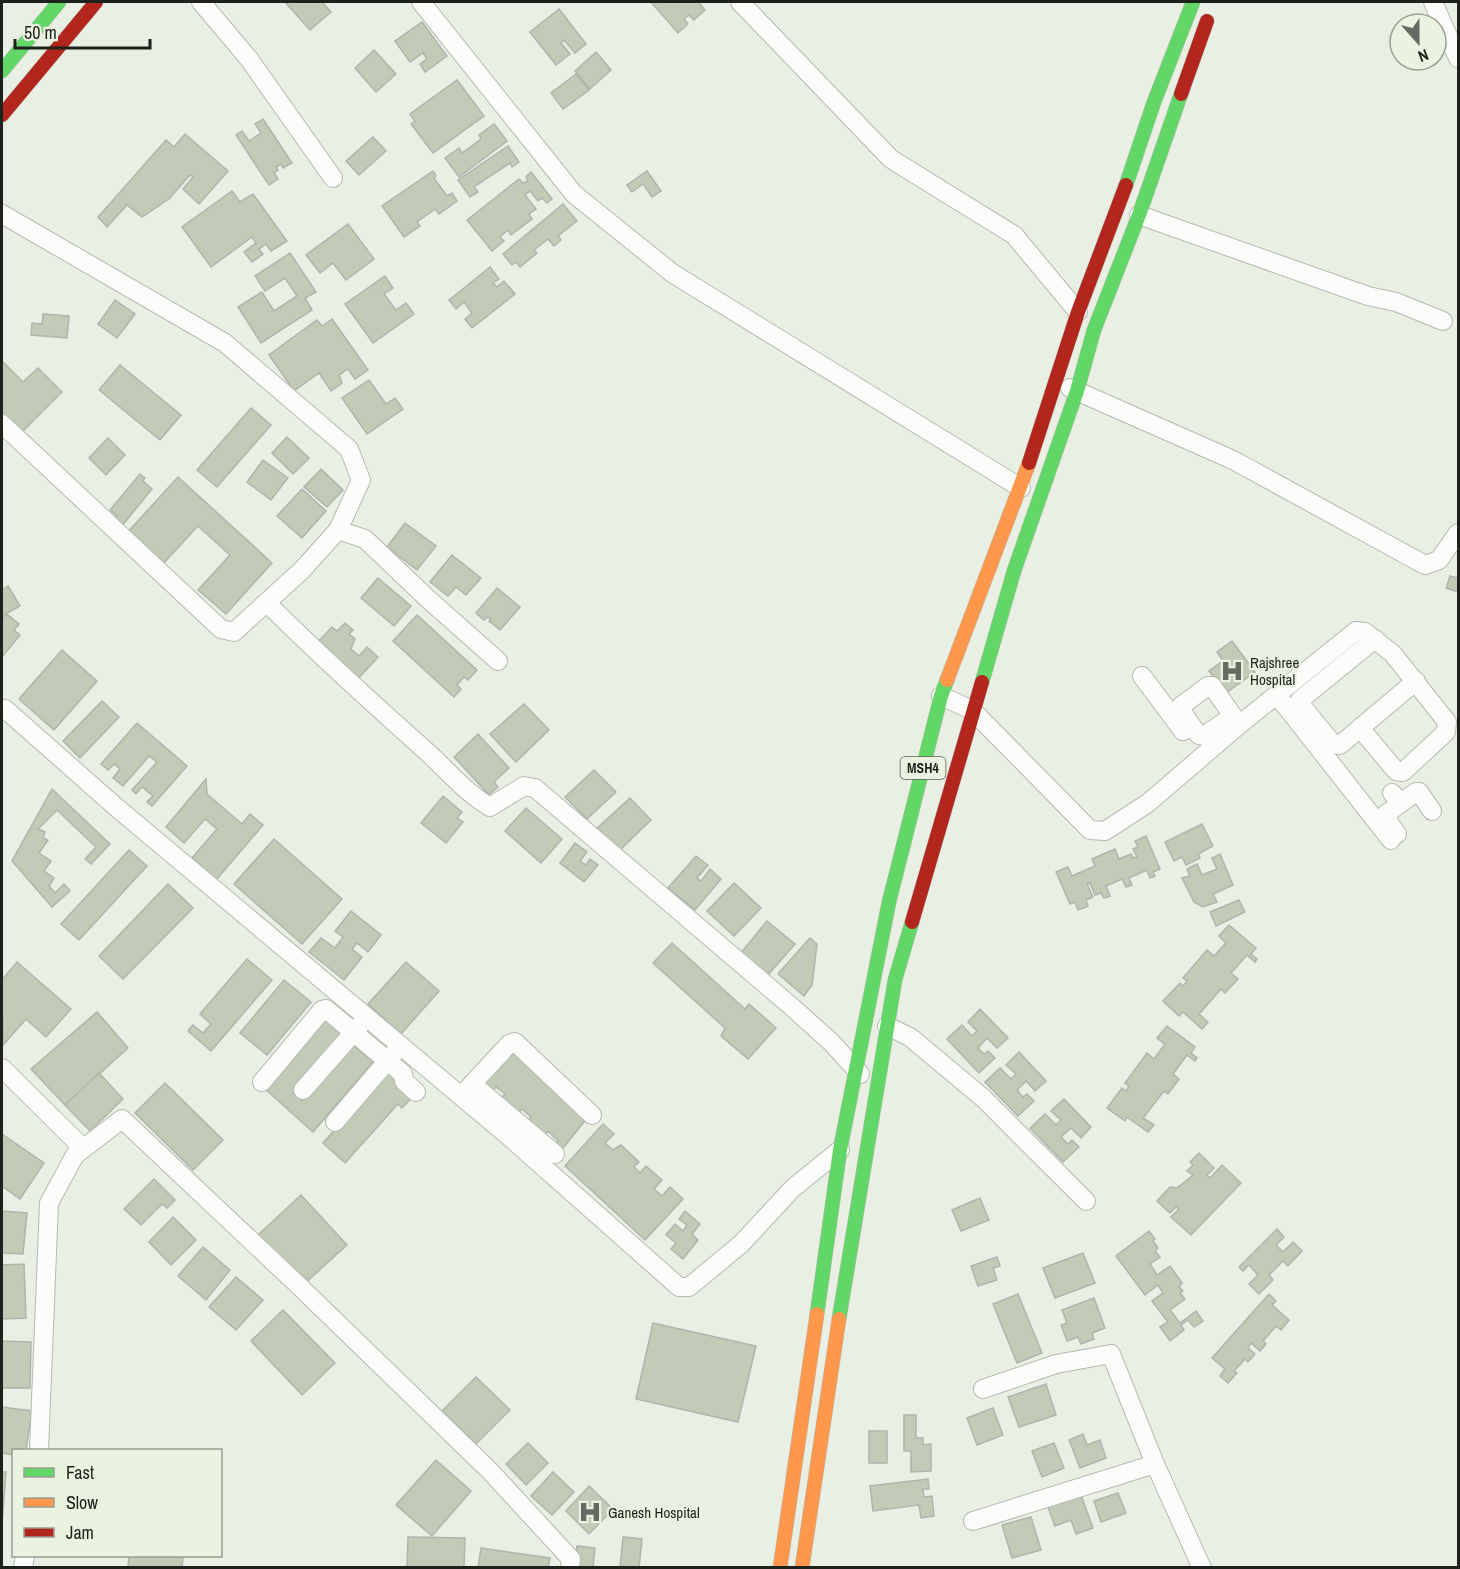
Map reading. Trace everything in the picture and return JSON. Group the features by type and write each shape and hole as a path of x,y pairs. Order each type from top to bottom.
{"main road":[{"path":"2,70 59,2"},
{"path":"2,115 96,2"},
{"name":"MSH4","path":"780,1568 840,1150 890,902 941,696 1021,488 1075,320 1193,2"},
{"name":"MSH4","path":"802,1568 876,1086 895,980 1014,571 1077,391 1093,334 1139,215 1210,13"},
{"path":"1075,320 1093,334"}],"street":[{"path":"201,2 249,60 333,178"},
{"path":"421,2 574,194 672,273 1021,488"},
{"path":"740,2 891,159 1014,235 1075,320"},
{"path":"1433,2 1458,58"},
{"path":"2,214 225,343 349,449 361,480 338,530 302,570 234,632 221,629 2,424"},
{"path":"1139,215 1368,297 1396,302 1443,321"},
{"path":"1056,381 1233,460 1425,565 1439,560 1458,533"},
{"path":"338,530 365,539 498,661"},
{"path":"267,603 324,660 480,801 490,807 524,786 535,788 792,1007 832,1043 857,1072 876,1086"},
{"path":"1142,676 1187,728 1204,736 1277,695 1356,632 1365,632 1394,654 1447,722 1446,732 1403,772 1396,771 1360,728"},
{"path":"1374,639 1300,700 1301,705 1333,744 1340,744 1416,681"},
{"path":"1202,757 1187,728 1181,706 1212,686 1236,720"},
{"path":"1277,695 1368,811 1394,837 1385,817 1399,793"},
{"path":"941,696 972,710 1090,830 1105,831 1148,803 1202,757 1236,720"},
{"path":"2,709 5,709 360,1025 388,1061 403,1074 404,1081 416,1092"},
{"path":"1368,811 1399,793 1416,792 1419,792 1432,811"},
{"path":"262,1082 322,1010 326,1009 360,1025 400,1047 466,1090 511,1128 679,1287 689,1287 741,1244 793,1188 840,1150"},
{"path":"303,1090 360,1025"},
{"path":"887,1026 910,1037 983,1098 1086,1201"},
{"path":"466,1090 509,1044 515,1042 592,1114"},
{"path":"335,1122 400,1047"},
{"path":"2,1068 83,1148"},
{"path":"39,1449 49,1203 75,1155 122,1119 490,1471 571,1559 570,1568"},
{"path":"511,1128 555,1154"},
{"path":"982,1389 1056,1364 1111,1354 1155,1464 1202,1568"},
{"path":"973,1521 1155,1464"}],"building":[{"path":"285,2 322,2 331,12 310,30"},
{"path":"651,2 698,2 705,10 694,20 689,15 684,19 688,24 678,33"},
{"path":"559,9 586,44 575,53 564,40 561,43 570,54 556,65 530,32"},
{"path":"422,22 447,56 425,72 420,64 427,59 423,53 410,62 395,41"},
{"path":"374,50 396,74 376,92 355,68"},
{"path":"596,52 611,70 590,89 575,71"},
{"path":"576,74 589,90 563,109 551,93"},
{"path":"457,80 484,116 433,153 411,124 415,121 410,114"},
{"path":"263,119 292,163 283,168 281,164 276,167 278,170 274,173 278,179 269,185 236,135 242,131 249,141 261,133 255,124"},
{"path":"494,124 507,141 459,177 445,158 459,148 462,153 481,139 479,135"},
{"path":"185,134 228,171 199,204 183,189 193,177 190,175 169,199 142,217 127,205 107,227 98,217 166,140 174,147"},
{"path":"373,137 386,151 359,175 346,161"},
{"path":"508,146 519,162 512,167 510,163 474,187 478,192 470,197 458,180"},
{"path":"433,171 436,176 434,178 447,196 452,193 457,201 439,214 435,209 417,222 420,226 404,237 382,206"},
{"path":"647,171 661,191 652,197 643,184 632,192 627,185"},
{"path":"531,172 552,199 547,203 542,198 538,201 530,191 525,195 536,209 529,214 532,219 511,235 508,230 500,237 504,241 492,251 467,220 519,179 523,183 528,181 526,177"},
{"path":"232,191 240,202 253,194 287,241 271,251 266,244 259,249 263,254 252,262 244,252 256,243 252,237 211,267 182,227"},
{"path":"563,204 577,221 558,236 561,240 554,246 548,239 534,250 537,253 520,267 516,262 512,265 503,254"},
{"path":"348,224 374,259 346,280 333,263 320,273 306,255"},
{"path":"290,253 316,292 305,298 312,310 261,343 238,307 262,292 274,311 297,296 285,278 265,291 255,276"},
{"path":"490,267 499,279 493,283 497,287 504,281 515,294 472,328 465,319 472,313 464,302 456,309 449,300"},
{"path":"385,276 393,288 384,294 396,310 406,303 414,314 373,343 345,304"},
{"path":"115,300 135,314 117,338 98,324"},
{"path":"43,314 69,316 67,338 31,335 32,323 42,324"},
{"path":"332,319 368,370 355,379 348,369 339,375 342,383 331,391 319,373 294,391 269,355 317,320 322,326"},
{"path":"2,361 23,382 38,368 62,392 18,436 2,420"},
{"path":"120,365 181,415 160,440 99,390"},
{"path":"369,380 386,404 395,398 403,409 367,434 342,398"},
{"path":"251,408 271,425 217,487 197,470"},
{"path":"287,437 309,458 293,474 272,453"},
{"path":"108,438 125,455 106,475 89,458"},
{"path":"263,460 288,478 271,500 247,482"},
{"path":"321,469 343,490 327,507 304,487"},
{"path":"140,474 145,478 143,481 152,489 121,527 113,521 117,516 110,510"},
{"path":"178,477 272,563 226,614 198,590 230,555 198,526 162,565 126,534"},
{"path":"302,489 326,511 302,538 277,516"},
{"path":"405,523 436,546 417,570 387,547"},
{"path":"452,555 481,578 466,595 456,587 448,596 430,582"},
{"path":"1450,576 1458,578 1458,592 1446,588"},
{"path":"378,578 411,606 394,626 361,598"},
{"path":"8,586 20,606 2,616 2,590"},
{"path":"497,588 520,607 500,630 489,621 491,619 488,617 484,620 476,613"},
{"path":"7,614 19,624 14,630 20,635 2,657 2,620"},
{"path":"417,615 477,670 468,680 464,677 457,685 461,689 454,697 393,641"},
{"path":"345,623 353,630 349,634 355,639 351,649 359,656 367,647 378,657 355,682 314,646 332,627 337,631"},
{"path":"1232,641 1255,672 1226,693 1209,671 1223,661 1217,652"},
{"path":"62,650 97,681 54,730 19,699"},
{"path":"102,701 119,717 80,758 63,741"},
{"path":"524,704 549,730 516,762 490,734"},
{"path":"137,723 187,766 152,806 147,802 153,796 142,787 136,794 132,790 157,762 149,756 123,786 113,778 120,769 114,764 108,770 101,764"},
{"path":"478,734 509,768 494,782 498,787 489,795 454,757"},
{"path":"594,770 616,792 587,819 565,797"},
{"path":"206,779 207,794 242,824 250,814 263,825 217,879 192,858 217,829 205,819 184,843 166,827"},
{"path":"52,789 110,844 91,864 85,859 96,847 57,810 38,829 45,832 43,838 48,840 39,853 51,861 44,871 54,878 49,886 55,893 64,884 70,891 52,907 12,861"},
{"path":"443,796 462,812 457,818 463,822 446,843 421,823"},
{"path":"630,798 651,820 618,852 596,829"},
{"path":"526,808 562,839 541,863 505,831"},
{"path":"1202,824 1213,846 1198,854 1200,858 1186,865 1182,857 1174,861 1165,842"},
{"path":"1146,836 1160,869 1153,872 1155,876 1150,878 1147,870 1129,878 1132,885 1126,887 1122,879 1106,886 1110,896 1104,898 1101,893 1095,895 1090,883 1087,884 1093,897 1086,900 1088,906 1078,910 1075,902 1070,904 1056,872 1068,867 1072,876 1095,866 1092,859 1115,849 1119,859 1131,854 1133,858 1137,857 1133,849 1138,847 1135,841"},
{"path":"274,839 342,899 302,944 234,884"},
{"path":"575,843 587,852 580,861 586,865 590,859 598,865 584,882 560,863"},
{"path":"129,850 147,866 79,940 61,924"},
{"path":"1220,854 1233,885 1213,894 1217,902 1203,907 1194,902 1182,878 1190,876 1187,869 1197,864 1202,875 1217,869 1212,858"},
{"path":"696,856 708,865 697,878 701,881 710,869 721,879 695,910 668,888"},
{"path":"734,883 761,908 734,936 707,911"},
{"path":"168,884 193,908 123,979 99,956"},
{"path":"1239,900 1245,912 1216,926 1210,912"},
{"path":"351,911 381,935 368,952 357,943 352,949 362,957 344,980 309,952 321,938 335,948 343,937 335,931"},
{"path":"767,921 795,944 767,976 740,954"},
{"path":"1229,925 1256,948 1251,954 1257,959 1255,962 1247,955 1231,973 1238,979 1225,993 1221,989 1199,1014 1208,1022 1202,1029 1183,1012 1179,1016 1163,1001 1180,983 1183,986 1187,981 1183,978 1207,950 1214,956 1226,943 1219,936"},
{"path":"810,938 817,944 812,985 804,996 778,974"},
{"path":"672,943 745,1009 749,1004 776,1028 748,1059 721,1036 725,1028 653,963"},
{"path":"247,959 272,980 211,1051 188,1031 193,1025 203,1033 211,1024 200,1014"},
{"path":"17,962 71,1009 46,1037 26,1019 3,1045 2,980"},
{"path":"406,962 439,991 401,1034 368,1004"},
{"path":"284,980 311,1002 267,1055 240,1033"},
{"path":"980,1009 1008,1038 997,1048 987,1038 978,1048 984,1054 988,1051 995,1058 979,1073 947,1039 962,1025 972,1036 977,1031 968,1022"},
{"path":"97,1012 128,1048 65,1105 31,1069"},
{"path":"325,1013 348,1031 293,1093 302,1101 352,1044 373,1062 313,1132 264,1088"},
{"path":"1167,1026 1195,1047 1191,1053 1197,1058 1195,1061 1187,1055 1173,1074 1179,1079 1168,1094 1164,1091 1143,1118 1154,1125 1148,1132 1127,1117 1125,1121 1107,1108 1122,1088 1126,1091 1129,1086 1125,1083 1147,1053 1154,1059 1165,1044 1157,1038"},
{"path":"512,1048 587,1118 560,1152 552,1147 558,1141 548,1131 540,1140 524,1126 531,1117 522,1109 518,1113 501,1098 505,1094 496,1087 489,1094 478,1085"},
{"path":"1019,1052 1046,1081 1035,1091 1026,1081 1017,1090 1023,1097 1027,1094 1034,1101 1018,1116 985,1082 1000,1068 1011,1079 1016,1074 1006,1065"},
{"path":"388,1070 415,1094 402,1108 398,1104 345,1163 323,1143"},
{"path":"99,1073 123,1099 90,1131 65,1105"},
{"path":"165,1083 223,1140 193,1170 135,1113"},
{"path":"1064,1099 1091,1127 1081,1138 1071,1128 1061,1137 1068,1144 1072,1140 1079,1147 1063,1162 1030,1128 1045,1114 1056,1125 1061,1120 1051,1111"},
{"path":"603,1124 614,1134 605,1143 613,1150 621,1145 639,1162 634,1167 640,1173 646,1166 662,1180 654,1189 662,1196 670,1187 683,1199 645,1240 565,1166"},
{"path":"2,1134 44,1163 20,1199 2,1186"},
{"path":"1199,1153 1214,1168 1207,1175 1210,1178 1222,1165 1241,1183 1191,1235 1171,1217 1179,1209 1176,1207 1170,1213 1157,1201 1170,1187 1177,1188 1193,1175 1187,1171 1193,1165 1190,1162"},
{"path":"154,1179 175,1200 167,1208 162,1204 141,1225 124,1209"},
{"path":"301,1195 347,1245 304,1284 258,1235"},
{"path":"980,1198 989,1220 961,1231 952,1210"},
{"path":"2,1211 27,1213 23,1254 2,1253"},
{"path":"685,1211 700,1224 692,1234 698,1240 683,1259 671,1249 676,1243 666,1235 675,1224 683,1231 687,1225 679,1219"},
{"path":"173,1217 196,1240 171,1265 149,1242"},
{"path":"1277,1229 1284,1237 1276,1245 1283,1252 1293,1242 1302,1251 1288,1266 1283,1261 1269,1275 1273,1280 1259,1294 1249,1284 1258,1275 1249,1265 1243,1271 1239,1267"},
{"path":"1149,1231 1155,1239 1153,1241 1158,1248 1155,1251 1160,1257 1150,1264 1157,1275 1170,1266 1182,1283 1179,1287 1183,1291 1180,1293 1185,1299 1170,1310 1180,1323 1196,1311 1203,1321 1194,1327 1188,1320 1181,1325 1184,1330 1170,1341 1160,1327 1168,1322 1152,1301 1163,1293 1158,1285 1145,1295 1116,1256"},
{"path":"203,1247 230,1270 206,1300 178,1276"},
{"path":"1083,1253 1095,1283 1055,1298 1043,1268"},
{"path":"997,1257 1000,1266 993,1268 997,1280 978,1286 971,1266"},
{"path":"24,1264 26,1318 2,1319 2,1265"},
{"path":"236,1277 263,1300 236,1330 209,1307"},
{"path":"1018,1294 1042,1353 1017,1363 993,1304"},
{"path":"1269,1294 1276,1301 1272,1305 1289,1320 1281,1330 1276,1326 1263,1341 1266,1344 1260,1351 1251,1343 1248,1348 1255,1354 1248,1362 1245,1359 1234,1371 1237,1373 1228,1383 1220,1376 1225,1369 1212,1358"},
{"path":"1094,1298 1105,1328 1092,1333 1094,1339 1081,1344 1078,1337 1067,1341 1061,1325 1067,1323 1062,1310"},
{"path":"283,1310 335,1363 302,1395 251,1341"},
{"path":"653,1323 756,1346 738,1422 636,1399"},
{"path":"2,1341 31,1342 30,1388 2,1388"},
{"path":"476,1377 510,1410 476,1444 442,1411"},
{"path":"1046,1384 1056,1415 1019,1427 1008,1397"},
{"path":"2,1407 32,1411 26,1449 12,1449 12,1455 2,1453"},
{"path":"993,1408 1003,1435 977,1445 967,1418"},
{"path":"904,1415 916,1415 916,1438 923,1438 923,1445 931,1444 931,1471 911,1472 911,1451 904,1451"},
{"path":"869,1431 887,1431 887,1463 869,1463"},
{"path":"1083,1434 1087,1445 1100,1440 1106,1458 1080,1468 1069,1440"},
{"path":"528,1443 548,1463 526,1485 506,1464"},
{"path":"1054,1443 1064,1468 1042,1477 1032,1451"},
{"path":"436,1460 471,1491 432,1536 396,1505"},
{"path":"2,1472 6,1472 2,1525"},
{"path":"553,1472 574,1492 552,1515 531,1496"},
{"path":"928,1479 929,1489 923,1489 924,1497 932,1496 934,1516 921,1518 919,1505 873,1511 870,1486"},
{"path":"589,1486 613,1509 589,1534 566,1511"},
{"path":"1118,1493 1126,1513 1101,1522 1094,1501"},
{"path":"1081,1495 1093,1528 1076,1534 1071,1520 1055,1526 1048,1507"},
{"path":"1031,1517 1041,1550 1012,1558 1002,1525"},
{"path":"408,1537 465,1538 464,1568 407,1568"},
{"path":"623,1537 642,1539 639,1568 620,1568"},
{"path":"577,1546 595,1548 593,1568 575,1568"},
{"path":"481,1548 550,1558 548,1568 478,1568"},
{"path":"129,1557 183,1557 182,1568 128,1568"}],"traffic: fast":[{"path":"2,71 59,2"},
{"path":"1126,185 1154,102 1193,2"},
{"path":"982,682 1014,571 1077,391 1094,330 1139,215 1181,94"},
{"path":"817,1314 840,1150 889,902 947,680"},
{"path":"839,1319 895,980 912,922"}],"traffic: slow":[{"path":"947,680 1029,463"},
{"path":"780,1568 817,1314"},
{"path":"802,1568 839,1319"}],"traffic: jam":[{"path":"2,115 96,2"},
{"path":"1181,94 1207,21"},
{"path":"1029,463 1078,312 1126,185"},
{"path":"912,922 982,682"}],"place":[{"name":"Rajshree Hospital","path":"1232,671"},
{"name":"Ganesh Hospital","path":"590,1512"}]}
